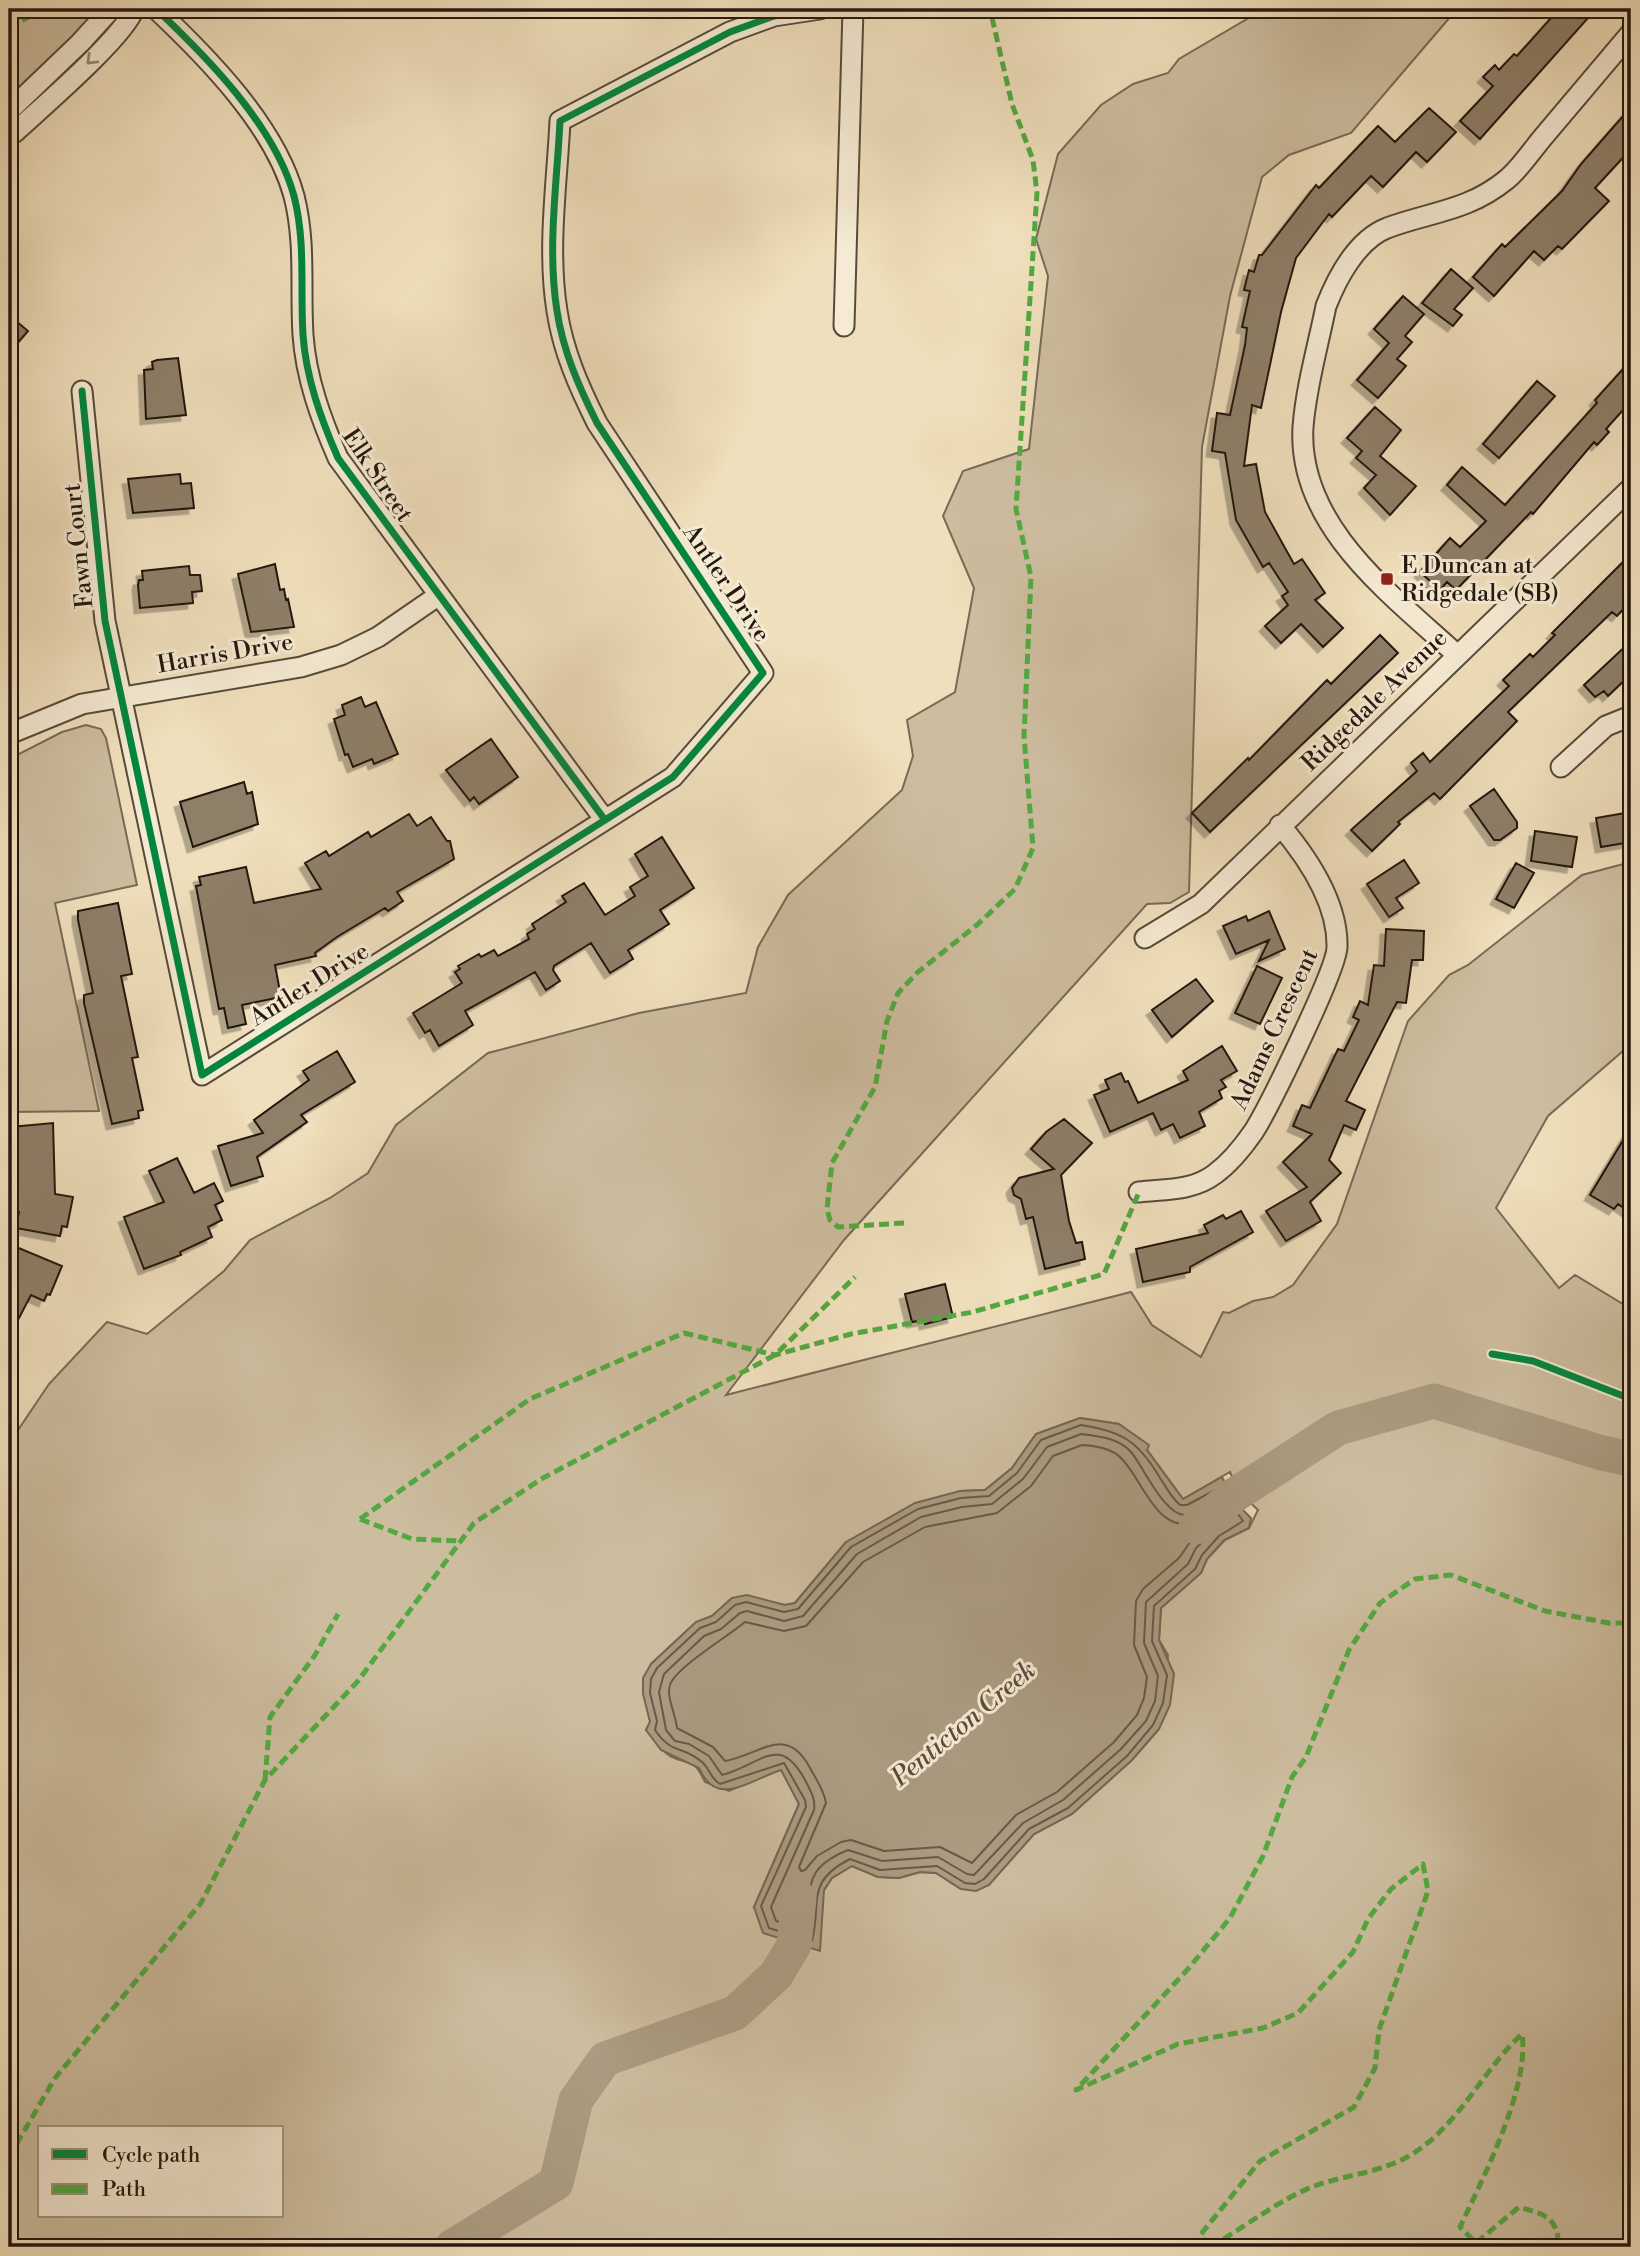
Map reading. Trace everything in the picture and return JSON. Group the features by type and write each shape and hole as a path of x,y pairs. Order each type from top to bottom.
{"street":[{"path":"9,111 80,43 111,9"},
{"path":"9,135 95,56 131,18 134,9"},
{"name":"Elk Street","path":"156,9 216,66 272,147 294,195 304,261 303,336 318,412 338,458 605,820"},
{"name":"Antler Drive","path":"121,695 202,1075 673,777 764,673 597,423 579,386 559,323 553,272 561,121 730,32 775,16 820,9"},
{"path":"845,326 853,9"},
{"path":"1456,654 1360,565 1328,519 1309,479 1303,430 1326,306 1340,277 1360,247 1372,237 1386,228 1452,211 1481,198 1507,179 1631,33"},
{"name":"Fawn Court","path":"82,391 105,621 121,695"},
{"name":"Ridgedale Avenue","path":"1145,938 1201,904 1456,654 1631,488"},
{"name":"Harris Drive","path":"9,734 49,715 121,695 301,667 378,638 439,595"},
{"path":"1561,767 1606,726 1631,716"},
{"name":"Adams Crescent","path":"1139,1192 1192,1187 1214,1175 1237,1155 1254,1130 1314,1008 1337,950 1335,918 1300,849 1280,825"}],"shaded area":[{"path":"9,9 103,9 9,104"},
{"path":"1264,9 1457,9 1351,133 1289,155 1262,177 1230,296 1202,447 1189,892 1170,903 1147,904 844,1240 726,1395 1131,1292 1152,1325 1201,1357 1223,1312 1229,1313 1253,1301 1273,1297 1293,1285 1337,1224 1408,1021 1449,975 1468,965 1582,875 1631,862 1631,1044 1548,1116 1496,1208 1559,1288 1575,1275 1631,1309 1631,2247 9,2247 9,1438 16,1433 49,1384 107,1322 147,1334 224,1271 250,1240 330,1198 368,1173 396,1125 488,1053 639,1013 746,993 758,947 788,895 902,790 913,756 907,720 955,692 974,588 943,516 963,471 1029,449 1048,276 1036,239 1058,154 1101,105 1133,84 1168,73 1179,59","holes":["1080,1418 1119,1424 1147,1450 1183,1499 1230,1472 1239,1492 1258,1510 1249,1528 1225,1540 1207,1559 1201,1573 1161,1608 1159,1640 1168,1655 1159,1729 1132,1760 1072,1814 1034,1834 989,1884 961,1889 936,1873 920,1872 899,1878 878,1877 852,1866 832,1878 824,1890 754,1907 799,1804 781,1769 729,1791 705,1782 694,1765 663,1751 646,1730 650,1722 651,1664 696,1622 712,1616 732,1598 785,1605 795,1603 846,1542 960,1491 985,1490 1012,1468 1036,1434"]},
{"path":"86,725 101,729 106,738 137,885 55,903 99,1111 9,1112 9,759 62,732"}],"water":[{"path":"1080,1418 1119,1424 1149,1445 1147,1450 1183,1499 1222,1477 1238,1505 1251,1518 1249,1528 1224,1540 1207,1559 1201,1573 1161,1608 1159,1640 1174,1674 1170,1705 1159,1729 1132,1760 1072,1814 1034,1834 989,1885 976,1891 961,1889 936,1873 920,1872 899,1878 878,1877 852,1866 832,1878 824,1890 820,1951 763,1933 754,1907 799,1804 781,1770 746,1785 724,1789 715,1787 706,1780 699,1768 661,1750 646,1730 650,1722 643,1694 643,1678 651,1664 696,1622 712,1616 732,1598 747,1595 785,1605 795,1603 846,1542 915,1503 960,1491 985,1490 1012,1468 1036,1434"}],"building":[{"path":"1559,9 1596,9 1480,139 1460,121 1493,86 1483,77 1495,65 1499,70 1514,54 1517,56"},
{"path":"1631,107 1631,149 1595,188 1609,201 1562,249 1558,246 1544,260 1534,251 1494,296 1473,277 1502,244 1505,247 1562,191 1581,164"},
{"path":"1429,108 1456,132 1427,162 1416,152 1383,187 1371,176 1332,217 1329,214 1296,258 1281,312 1261,408 1252,405 1244,466 1256,464 1265,512 1294,564 1302,559 1325,593 1315,600 1343,628 1323,647 1301,624 1281,643 1265,626 1288,605 1282,596 1288,592 1269,563 1263,567 1236,520 1225,453 1212,451 1217,413 1230,415 1245,345 1247,328 1242,327 1250,291 1244,290 1249,270 1254,272 1259,255 1262,255 1316,185 1319,188 1378,126 1395,142"},
{"path":"1451,269 1473,288 1454,309 1462,315 1453,326 1422,303"},
{"path":"1403,296 1424,314 1405,336 1412,342 1397,359 1406,366 1378,398 1357,380 1389,343 1374,329"},
{"path":"9,315 28,331 9,353"},
{"path":"178,358 186,415 146,419 144,370 153,369 152,362 157,360"},
{"path":"1631,360 1631,401 1606,429 1609,432 1597,445 1594,442 1533,514 1531,512 1456,590 1447,582 1440,590 1420,572 1450,538 1460,547 1486,521 1447,485 1462,467 1505,505 1597,403 1595,400"},
{"path":"1537,381 1555,396 1499,458 1483,444"},
{"path":"1375,407 1401,430 1380,456 1416,486 1390,515 1364,488 1376,475 1356,458 1362,451 1347,438"},
{"path":"180,474 181,484 191,483 194,508 133,513 128,479"},
{"path":"1631,554 1631,601 1617,616 1612,612 1508,712 1517,721 1440,799 1434,793 1398,822 1400,824 1372,851 1351,830 1417,771 1411,763 1423,753 1430,762 1509,686 1503,680 1530,654 1533,657 1555,635 1552,633"},
{"path":"275,564 280,590 284,589 286,600 288,599 294,627 251,632 238,574"},
{"path":"189,566 190,575 200,575 202,591 192,592 193,603 140,608 138,585 139,580 143,580 142,571"},
{"path":"1380,635 1398,653 1210,832 1192,813 1248,758 1249,760 1327,680 1331,684"},
{"path":"1631,641 1631,674 1608,696 1604,691 1595,697 1584,685"},
{"path":"361,697 365,707 376,702 398,754 374,764 372,759 353,767 348,754 345,755 334,719 345,715 342,705"},
{"path":"491,739 518,777 479,804 474,797 470,801 446,770"},
{"path":"244,782 247,794 252,792 258,824 193,847 180,802"},
{"path":"1494,789 1517,822 1517,828 1500,840 1494,840 1470,806"},
{"path":"1631,812 1631,842 1601,847 1596,818"},
{"path":"409,814 417,826 431,817 447,841 450,841 454,859 397,892 403,901 388,911 385,908 337,937 315,953 316,956 275,965 281,997 242,1005 246,1024 228,1028 224,1008 219,1009 196,886 201,885 199,877 246,867 254,903 321,889 305,863 326,851 329,856 368,832 371,837"},
{"path":"1535,831 1577,837 1572,867 1531,861"},
{"path":"662,837 694,888 660,910 669,924 628,950 633,959 610,973 591,943 554,966 553,970 560,981 546,990 535,972 465,1011 473,1025 439,1046 430,1030 425,1033 413,1013 462,983 455,972 460,969 458,966 479,954 481,957 494,950 498,956 529,939 527,934 535,929 532,924 566,902 562,896 584,883 605,915 635,896 630,887 648,876 635,854"},
{"path":"1404,860 1419,883 1396,898 1403,908 1389,917 1367,884"},
{"path":"1516,863 1534,873 1514,908 1496,899"},
{"path":"118,903 132,974 121,976 138,1057 132,1058 143,1110 138,1111 139,1118 112,1124 84,1003 84,995 93,993 78,911"},
{"path":"1269,911 1285,949 1259,961 1269,940 1236,954 1223,926 1246,916 1248,921"},
{"path":"1386,929 1424,931 1423,960 1412,960 1406,1003 1397,1002 1346,1101 1365,1110 1356,1130 1344,1125 1329,1160 1341,1173 1310,1202 1321,1221 1286,1241 1266,1211 1307,1187 1283,1162 1312,1134 1293,1126 1302,1105 1310,1108 1338,1049 1344,1051 1359,1020 1353,1017 1360,1001 1368,1005 1374,965 1384,966"},
{"path":"1257,966 1282,978 1260,1024 1235,1013"},
{"path":"1196,979 1213,1001 1172,1037 1152,1010"},
{"path":"1222,1046 1237,1071 1221,1080 1226,1087 1219,1091 1222,1098 1199,1112 1205,1126 1180,1138 1173,1124 1161,1130 1153,1113 1110,1132 1094,1095 1109,1089 1105,1080 1121,1073 1125,1082 1128,1081 1138,1103 1188,1080 1183,1071"},
{"path":"337,1051 355,1082 301,1115 307,1122 257,1157 263,1176 231,1186 218,1146 263,1133 254,1120 309,1080 303,1071"},
{"path":"1064,1119 1092,1143 1061,1175 1069,1221 1076,1243 1082,1242 1085,1259 1045,1269 1033,1217 1026,1219 1021,1199 1014,1195 1012,1188 1019,1178 1054,1169 1031,1149 1046,1132"},
{"path":"53,1123 55,1194 73,1197 67,1227 62,1226 60,1236 16,1228 19,1212 9,1210 15,1172 11,1127"},
{"path":"1631,1127 1631,1213 1618,1204 1614,1209 1590,1195"},
{"path":"177,1158 194,1193 214,1183 223,1201 215,1205 222,1220 208,1227 212,1237 180,1252 181,1255 144,1269 124,1217 164,1202 149,1171"},
{"path":"1241,1211 1253,1232 1190,1267 1190,1272 1143,1282 1136,1249 1208,1233 1204,1225 1223,1215 1226,1219"},
{"path":"9,1244 62,1266 50,1295 47,1294 44,1301 31,1295 9,1337"},
{"path":"945,1284 953,1317 925,1324 924,1320 912,1322 905,1294"}],"waterway":[{"name":"Penticton Creek","path":"1196,1527 1233,1496 1338,1428 1434,1401 1602,1453 1631,1459"},
{"name":"Penticton Creek","path":"452,2247 556,2183 576,2100 605,2059 735,2013 776,1975 794,1945 799,1898"}],"marked path":[{"path":"9,28 43,9"},
{"path":"904,1223 838,1227 830,1220 827,1209 832,1163 875,1087 887,1021 898,993 918,972 978,924 1015,889 1033,848 1024,736 1031,577 1016,509 1037,193 1033,160 1012,104 990,9"},
{"path":"360,1519 530,1399 684,1333 775,1355 851,1334 973,1312 1104,1274 1139,1192"},
{"path":"9,2157 55,2078 201,1903 265,1780 358,1681 474,1523 543,1478 775,1355 855,1277"},
{"path":"360,1519 412,1539 461,1541"},
{"path":"1208,2247 1201,2234 1260,2161 1354,2107 1375,2068 1379,2030 1428,1891 1423,1864 1391,1889 1368,1919 1353,1952 1298,2013 1263,2028 1178,2044 1076,2090 1188,1969 1230,1918 1263,1856 1292,1777 1306,1757 1349,1650 1380,1603 1415,1579 1451,1575 1545,1611 1609,1623 1631,1623"},
{"path":"265,1780 270,1717 315,1655 338,1614"},
{"path":"1211,2247 1300,2192 1390,2165 1414,2153 1445,2127 1522,2034 1523,2056 1512,2105 1492,2158 1460,2227 1476,2243 1519,2207 1548,2218 1556,2229 1559,2247"}],"cycle path":[{"path":"156,9 237,94 272,144 285,170 294,196 300,231 303,335 307,367 320,413 338,458 605,820"},
{"path":"82,391 105,621 202,1075 673,777 763,673 597,423 572,368 563,340 554,288 554,216 560,121 730,32 774,16 820,9"},
{"path":"1492,1354 1533,1361 1631,1399"}],"place":[{"name":"E Duncan at Ridgedale (SB)","path":"1387,579"}]}
